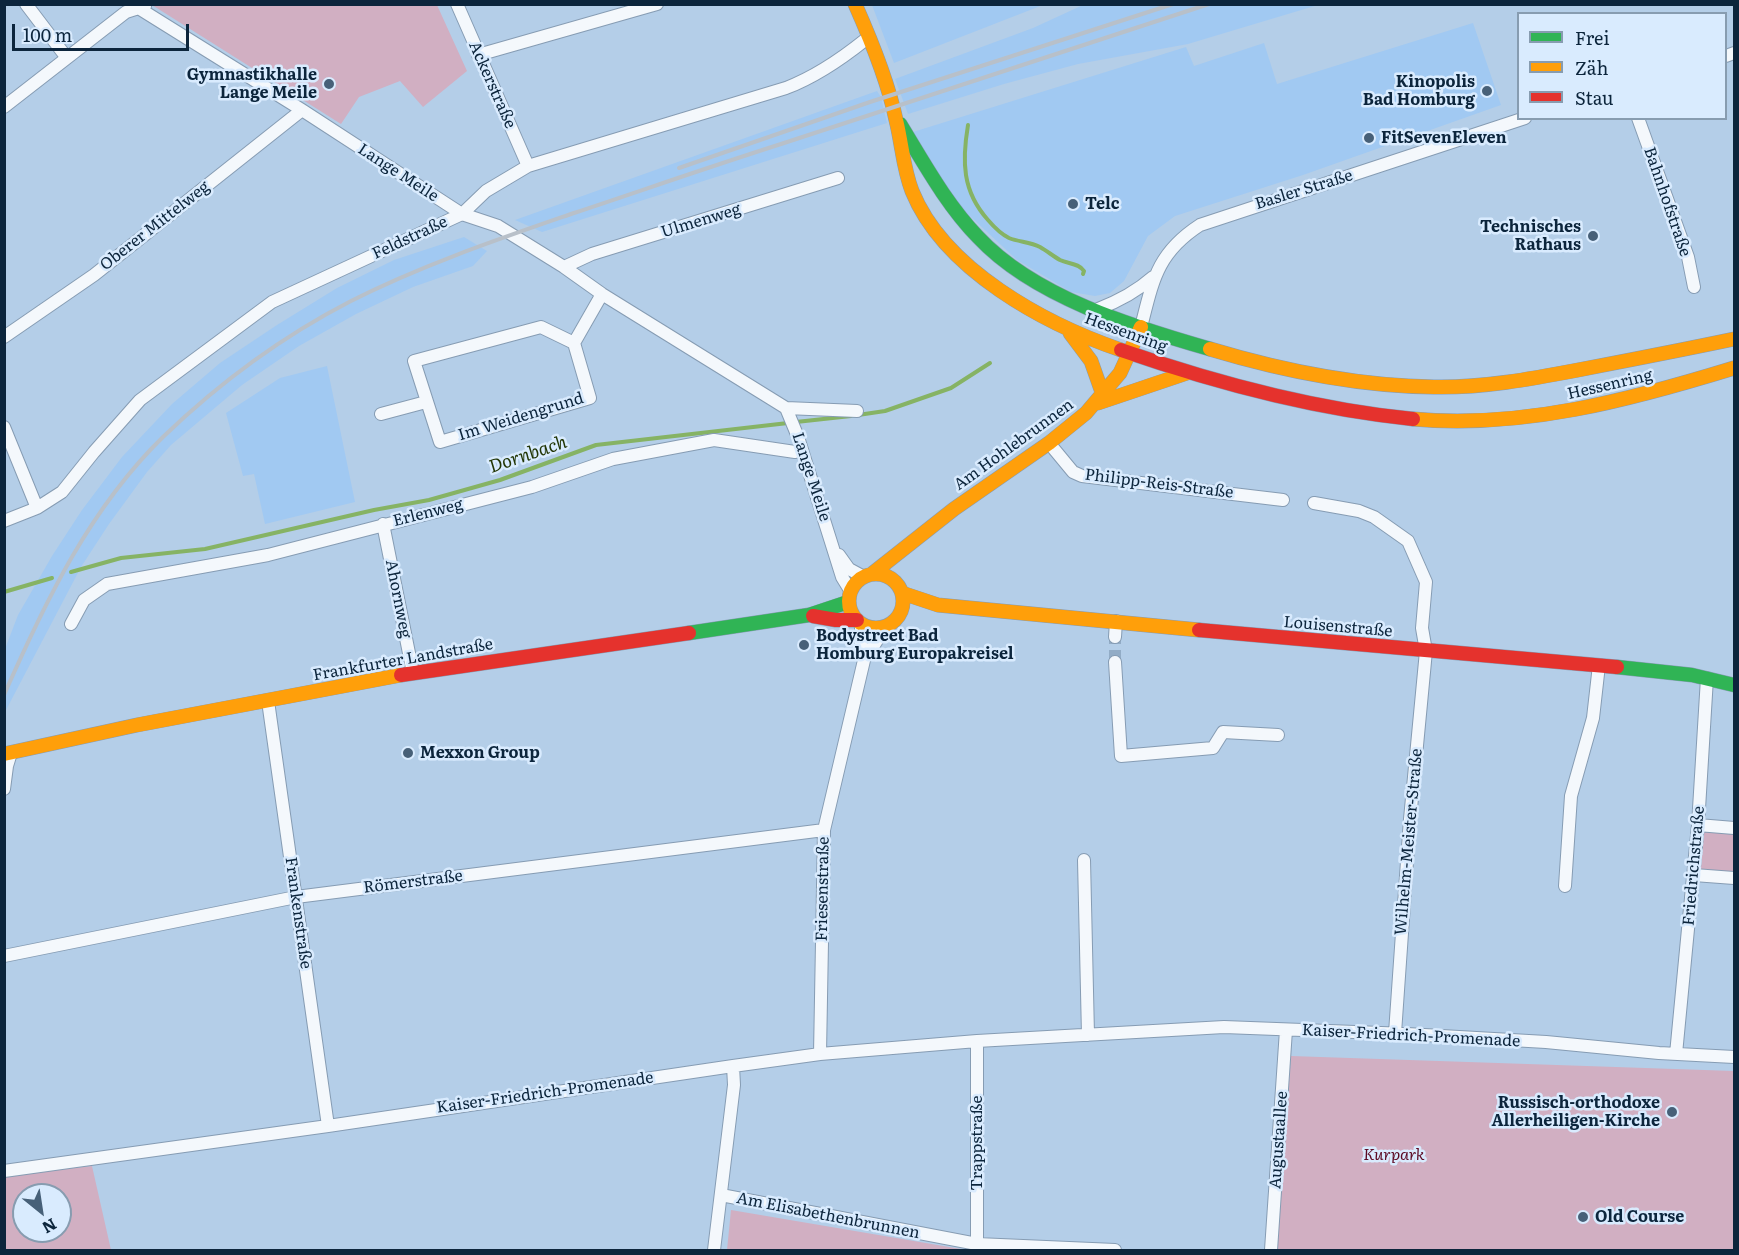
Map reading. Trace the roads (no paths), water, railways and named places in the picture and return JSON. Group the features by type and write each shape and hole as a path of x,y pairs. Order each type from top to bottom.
{"street":[{"path":"26,4 67,58"},
{"name":"Ackerstraße","path":"456,4 528,166"},
{"path":"478,55 618,10 657,4"},
{"path":"4,107 126,12 142,6"},
{"name":"Lange Meile","path":"142,6 462,214 498,226 788,411 857,411"},
{"path":"856,7 865,40 881,74"},
{"path":"856,7 870,37 896,118"},
{"name":"Feldstraße","path":"4,521 37,508 62,492 140,400 272,302 462,214 486,191 528,166 800,83 837,62 865,40"},
{"name":"Oberer Mittelweg","path":"4,337 93,275 302,110"},
{"name":"Hessenring","path":"896,118 943,194 974,233 992,250 1028,276 1141,327 1359,397 1467,421 1532,417 1618,401 1734,368"},
{"name":"Hessenring","path":"896,118 910,184 927,220 955,251 1004,293 1066,328 1130,353 1188,373 1272,397 1359,397 1503,381 1602,365 1734,339"},
{"name":"Basler Straße","path":"1141,327 1154,276 1166,255 1179,241 1200,225 1519,120"},
{"name":"Bahnhofstraße","path":"1639,120 1688,257 1694,287"},
{"name":"Ulmenweg","path":"564,267 592,254 838,178"},
{"name":"Hessenring","path":"1098,309 1122,300 1154,276"},
{"path":"574,343 602,294"},
{"name":"Im Weidengrund","path":"541,327 574,343 590,398 440,442 414,361 541,327"},
{"name":"Am Hohlebrunnen","path":"868,575 954,509 1069,429 1098,400 1120,373 1141,327"},
{"path":"1066,328 1087,351 1094,364 1098,400 1188,373"},
{"path":"381,414 426,402"},
{"name":"Lange Meile","path":"788,411 849,596"},
{"path":"4,427 37,508"},
{"name":"Erlenweg","path":"70,624 84,600 108,584 268,555 532,487 613,459 714,440 795,452 802,450"},
{"name":"Philipp-Reis-Straße","path":"1049,443 1073,472 1082,476 1283,500"},
{"path":"1314,502 1359,511 1374,517 1408,541 1426,582 1422,628 1426,651"},
{"name":"Ahornweg","path":"383,524 413,673"},
{"name":"Am Hohlebrunnen","path":"891,578 909,545"},
{"name":"Lange Meile","path":"833,547 849,569 868,575"},
{"path":"868,575 891,578 900,587 902,593 901,611 891,622 869,627 859,622 851,612 849,596 855,582 868,575"},
{"name":"Louisenstraße","path":"902,593 938,605 1288,639 1599,665 1692,675 1734,685"},
{"name":"Frankfurter Landstraße","path":"8,754 137,725 413,673 810,615 849,596"},
{"name":"Louisenstraße","path":"891,622 938,605"},
{"name":"Frankfurter Landstraße","path":"810,615 859,622"},
{"path":"1115,637 1116,621"},
{"name":"Friesenstraße","path":"859,622 865,656"},
{"name":"Friesenstraße","path":"820,1054 824,830 865,656 891,622"},
{"name":"Wilhelm-Meister-Straße","path":"1395,1033 1410,819 1426,651"},
{"path":"1115,663 1121,756 1213,748 1223,732 1278,735"},
{"path":"1565,886 1571,796 1593,718 1599,665"},
{"name":"Friedrichstraße","path":"1676,1054 1694,875 1707,678"},
{"name":"Frankenstraße","path":"268,701 328,1126"},
{"path":"4,789 8,754"},
{"path":"1698,825 1734,828"},
{"name":"Römerstraße","path":"4,956 296,897 824,830"},
{"path":"1084,860 1088,1035"},
{"path":"1694,875 1734,878"},
{"name":"Kaiser-Friedrich-Promenade","path":"4,1171 820,1054 977,1041 1224,1027 1395,1033 1734,1057"},
{"name":"Augustaallee","path":"1271,1251 1286,1030"},
{"name":"Trappstraße","path":"977,1041 977,1244"},
{"path":"714,1251 734,1085 733,1066"},
{"name":"Am Elisabethenbrunnen","path":"721,1195 977,1244 1115,1251"}],"waterway":[{"name":"Dornbach","path":"968,125 965,151 966,175 979,209 1006,236 1040,247 1060,260 1079,266 1084,271 1083,274"},
{"name":"Dornbach","path":"858,415 885,411 951,388 990,363"},
{"name":"Dornbach","path":"796,422 851,416"},
{"name":"Dornbach","path":"71,572 121,558 205,549 374,510 429,500 500,480 596,445 788,423"},
{"name":"Dornbach","path":"4,592 52,578"}],"tunnel":[{"path":"1115,637 1115,662"}],"railway":[{"path":"679,168 870,102 1173,4"},
{"path":"4,695 53,591 91,525 113,494 137,465 184,417 229,379 301,329 378,288 461,253 729,161 1209,4"}],"place":[{"name":"Gymnastikhalle Lange Meile","path":"329,84"},
{"name":"Kinopolis Bad Homburg","path":"1487,91"},
{"name":"FitSevenEleven","path":"1369,138"},
{"name":"Telc","path":"1073,204"},
{"name":"Technisches Rathaus","path":"1593,236"},
{"name":"Bodystreet Bad Homburg Europakreisel","path":"804,645"},
{"name":"Mexxon Group","path":"408,753"},
{"name":"Russisch-orthodoxe Allerheiligen-Kirche","path":"1672,1112"},
{"name":"Old Course","path":"1583,1217"}],"park label":[{"name":"Kurpark","path":"1394,1155"}]}
